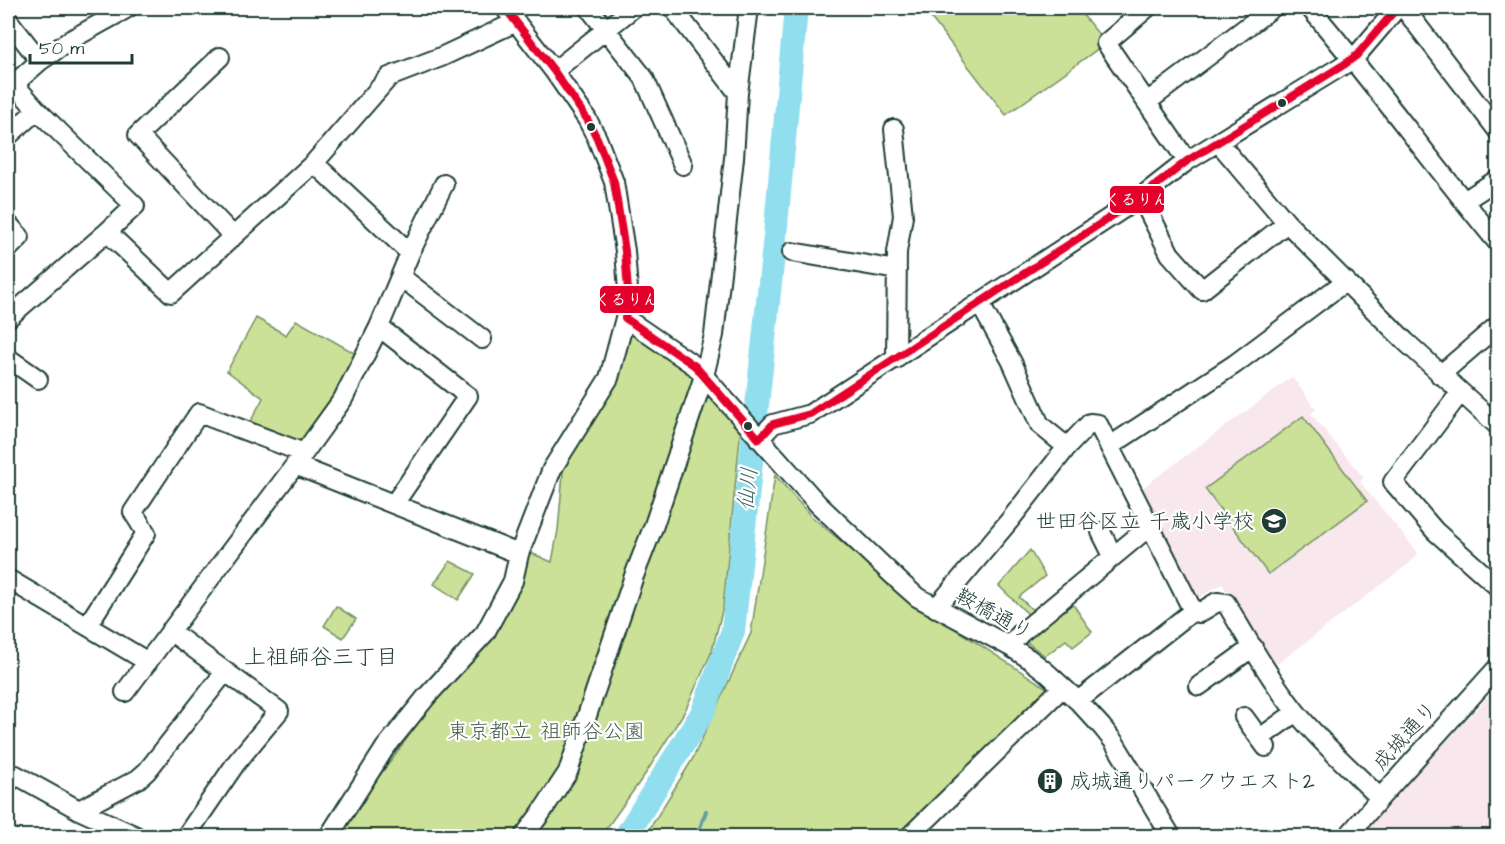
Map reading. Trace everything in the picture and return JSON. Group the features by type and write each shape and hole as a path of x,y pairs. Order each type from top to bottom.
{"street":[{"path":"8,318 135,206 11,85 72,39 128,8"},
{"path":"329,837 385,748 427,696 485,633 513,581 519,554 552,469 609,378 625,318 628,291 625,251 614,182 597,138 587,119 554,71 505,8"},
{"path":"589,8 644,78 683,165"},
{"path":"554,71 633,8"},
{"path":"674,8 738,93"},
{"path":"525,837 568,772 704,376 714,335 735,158 738,93 749,8"},
{"path":"1147,8 1106,43 1187,161"},
{"path":"1147,102 1272,8"},
{"path":"1310,8 1353,58 1497,243"},
{"path":"768,448 775,423 810,414 1141,197 1187,161 1358,55 1397,8"},
{"path":"1404,8 1497,131"},
{"path":"8,20 40,62"},
{"path":"107,232 171,293 314,163 389,77 441,57 516,22"},
{"path":"220,57 138,135 233,236"},
{"path":"8,136 37,110"},
{"path":"894,129 903,216 897,252 896,359"},
{"path":"1219,143 1287,223 1440,375 1497,426"},
{"path":"314,163 410,253"},
{"path":"1464,201 1497,179"},
{"path":"125,692 343,399 379,327 410,253 444,184"},
{"path":"1141,197 1170,254 1202,290 1287,223"},
{"path":"8,224 20,237 8,249"},
{"path":"792,252 897,270"},
{"path":"400,277 482,339"},
{"path":"1110,446 1235,364 1346,281"},
{"path":"980,304 1012,362 1040,425 1066,447"},
{"name":"鞍橋通り","path":"625,318 695,366 841,528 917,597 1009,646 1064,687 1114,742 1172,837"},
{"path":"1440,375 1497,325"},
{"path":"379,327 468,396 394,504"},
{"path":"10,366 38,379"},
{"path":"1460,393 1393,482 1435,531 1497,586"},
{"path":"87,626 146,533 133,512 199,412 394,504 519,554"},
{"path":"936,608 1010,520 1066,447 1090,423 1098,424 1193,611 1200,613 1217,602 1226,603 1267,671 1296,712 1380,798"},
{"path":"1009,646 1020,633 1150,526"},
{"path":"1101,532 1113,556"},
{"path":"8,579 148,662"},
{"path":"1078,701 1193,611"},
{"path":"170,632 279,711 236,763 186,837"},
{"path":"1199,686 1252,647"},
{"name":"成城通り","path":"1348,837 1497,667"},
{"path":"79,810 138,779 147,771 225,672"},
{"path":"910,837 1064,687"},
{"path":"1244,717 1263,743 1296,712"},
{"path":"8,783 16,775 79,810 136,837"}],"shaded area":[{"name":"世田谷区立 千歳小学校","path":"1292,377 1316,409 1311,414 1364,478 1360,482 1418,553 1411,562 1276,665 1222,584 1195,600 1141,489"},
{"path":"1497,687 1497,836 1363,836 1388,804"}],"green space":[{"path":"914,8 1077,8 1106,43 1006,115 924,9"},
{"path":"256,318 286,335 296,320 360,356 339,398 301,448 247,428 263,398 227,371"},
{"name":"東京都立 祖師谷公園","path":"626,329 682,366 741,428 723,607 712,651 685,711 646,773 601,836 340,836 369,790 456,672 526,551 552,562 558,530 564,462"},
{"path":"1303,416 1367,501 1268,574 1205,489"},
{"path":"775,475 810,515 913,602 1050,690 902,836 645,836 692,760 751,633"},
{"path":"1030,550 1045,576 1019,597 1036,613 1031,617 999,586"},
{"path":"450,561 475,574 458,600 434,584"},
{"path":"1068,597 1092,632 1073,647 1066,640 1045,656 1020,637"},
{"path":"336,606 356,619 343,638 324,626"}],"waterway":[{"name":"仙川","path":"626,836 703,712 733,631 775,236 796,8"},
{"path":"697,836 706,811"}],"transit line":[{"name":"くるりん","path":"505,8 554,71 587,119 597,138 614,182 625,251 628,291 625,318 695,366 759,439 773,424 810,414 1141,197 1187,161 1345,64 1357,55 1397,8"}],"place":[{"name":"世田谷区立 千歳小学校","path":"1274,521"},
{"name":"成城通りパークウエスト2","path":"1050,781"}],"district":[{"name":"上祖師谷三丁目","path":"321,657"}]}
